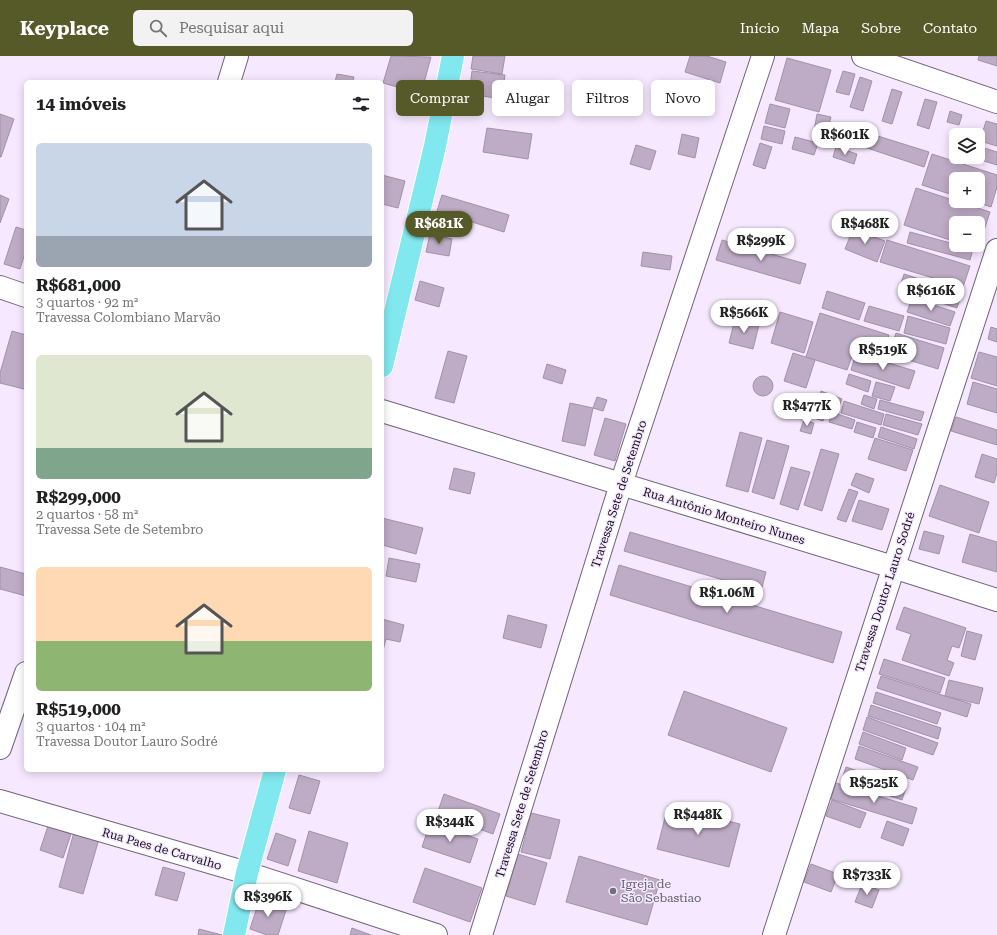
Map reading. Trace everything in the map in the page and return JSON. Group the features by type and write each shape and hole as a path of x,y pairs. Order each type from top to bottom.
{"main road":[{"path":"384,358 435,146 454,56"},
{"path":"234,935 247,874 274,772"}],"street":[{"path":"230,80 238,56"},
{"name":"Travessa Sete de Setembro","path":"481,935 621,484 763,56"},
{"path":"863,56 997,102"},
{"name":"Travessa Doutor Lauro Sodré","path":"774,935 997,250"},
{"path":"0,287 24,295"},
{"name":"Rua Antônio Monteiro Nunes","path":"384,412 997,600"},
{"path":"0,748 24,679"},
{"name":"Rua Paes de Carvalho","path":"0,801 247,874 436,935"}],"building":[{"path":"391,56 431,57 425,80 396,80 396,87 384,83"},
{"path":"473,56 505,56 502,74 471,69"},
{"path":"690,56 707,56 726,62 720,83 715,81 715,80 685,72"},
{"path":"979,56 997,56 997,66 978,60"},
{"path":"787,58 831,70 819,112 775,100"},
{"path":"472,71 505,75 504,80 492,80 492,97 484,96 484,80 471,80"},
{"path":"843,71 855,74 849,95 836,92"},
{"path":"337,74 354,77 353,80 336,80"},
{"path":"860,77 872,81 863,111 850,107"},
{"path":"892,89 902,92 892,124 882,121"},
{"path":"925,99 937,102 929,129 917,125"},
{"path":"770,104 790,109 785,128 765,123"},
{"path":"950,111 962,115 959,125 947,122"},
{"path":"0,114 14,119 1,157 0,157"},
{"path":"817,114 831,117 826,139 813,136"},
{"path":"986,121 997,124 997,146 985,142 984,128"},
{"path":"764,126 785,131 782,144 761,139"},
{"path":"487,128 532,134 528,159 483,152"},
{"path":"865,132 929,152 924,167 861,146"},
{"path":"682,134 699,138 695,158 678,154"},
{"path":"795,137 818,143 814,155 792,149"},
{"path":"760,143 772,147 765,169 753,165"},
{"path":"636,145 656,151 650,170 630,164"},
{"path":"836,147 857,154 854,164 833,157"},
{"path":"985,148 997,152 997,165 985,161"},
{"path":"932,154 949,159 949,164 963,164 997,175 997,187 991,207 985,205 985,172 949,172 949,194 922,185"},
{"path":"384,176 405,181 398,208 384,204"},
{"path":"916,188 949,199 949,208 978,208 990,212 985,227 985,216 949,216 949,240 904,225"},
{"path":"0,195 9,199 0,223"},
{"path":"442,195 509,215 504,232 437,211"},
{"path":"16,227 24,229 24,256 20,269 4,264"},
{"path":"853,229 885,241 877,262 845,249"},
{"path":"910,232 949,243 949,252 972,252 970,260 907,243"},
{"path":"430,234 452,239 449,256 426,252"},
{"path":"722,240 806,264 800,284 716,260"},
{"path":"887,240 970,266 963,287 880,262"},
{"path":"643,252 672,256 670,270 641,266"},
{"path":"904,274 962,293 957,308 899,289"},
{"path":"420,281 444,288 439,307 415,300"},
{"path":"827,291 865,303 859,320 822,308"},
{"path":"912,298 955,312 950,326 907,312"},
{"path":"869,306 904,316 899,331 864,321"},
{"path":"780,312 813,322 804,353 771,343"},
{"path":"820,313 889,335 883,354 856,345 847,370 806,357"},
{"path":"908,316 950,328 946,344 904,333"},
{"path":"735,319 759,325 753,349 729,343"},
{"path":"991,327 997,329 997,342 988,339"},
{"path":"12,331 24,334 24,389 0,383 0,373"},
{"path":"896,333 944,348 938,369 889,354"},
{"path":"448,351 467,356 454,403 435,398"},
{"path":"979,352 997,357 997,386 971,378"},
{"path":"793,353 815,360 806,388 784,381"},
{"path":"856,353 915,371 909,389 851,370"},
{"path":"547,364 566,370 562,384 543,378"},
{"path":"849,374 871,381 868,392 846,384"},
{"path":"763,376 770,379 773,386 770,393 763,396 756,393 753,386 756,379"},
{"path":"876,382 895,387 890,401 872,396"},
{"path":"973,382 997,389 997,413 967,404"},
{"path":"821,391 842,399 837,411 817,403"},
{"path":"864,395 877,399 874,409 861,404"},
{"path":"597,397 607,400 603,411 593,408"},
{"path":"796,400 826,410 823,421 793,411"},
{"path":"880,400 924,412 921,421 878,409"},
{"path":"844,401 884,414 881,425 841,413"},
{"path":"570,403 593,408 585,446 562,441"},
{"path":"832,412 855,420 852,429 829,422"},
{"path":"886,414 922,424 918,435 883,425"},
{"path":"956,417 997,430 997,445 951,431"},
{"path":"605,418 626,424 615,461 594,455"},
{"path":"804,420 814,423 811,434 800,431"},
{"path":"857,422 876,428 873,438 854,432"},
{"path":"881,427 917,439 914,449 878,437"},
{"path":"740,432 762,438 748,492 726,486"},
{"path":"875,438 913,450 906,471 868,459"},
{"path":"767,440 789,446 774,499 752,492"},
{"path":"821,449 839,454 822,511 804,505"},
{"path":"982,454 997,459 997,473 994,483 975,477"},
{"path":"791,467 810,472 798,510 780,504"},
{"path":"454,468 475,473 470,494 449,489"},
{"path":"856,473 874,479 869,493 851,485"},
{"path":"940,485 989,502 979,533 929,516"},
{"path":"849,489 858,492 846,522 837,519"},
{"path":"859,500 889,509 882,530 852,521"},
{"path":"384,518 423,528 416,554 384,546"},
{"path":"924,531 944,536 939,554 919,549"},
{"path":"630,532 766,572 761,591 624,551"},
{"path":"970,534 997,542 997,572 962,562"},
{"path":"389,558 420,564 416,582 386,576"},
{"path":"619,565 842,632 833,663 610,595"},
{"path":"0,567 24,573 24,595 0,589"},
{"path":"904,607 966,628 959,648 952,646 947,660 954,663 949,676 902,660 911,634 896,629"},
{"path":"508,615 547,625 541,648 503,638"},
{"path":"384,620 404,625 400,642 386,639 384,646"},
{"path":"967,631 982,635 975,660 961,656"},
{"path":"884,659 945,678 940,693 879,674"},
{"path":"881,676 971,704 967,717 877,688"},
{"path":"949,680 983,688 979,704 945,696"},
{"path":"684,691 787,728 771,772 668,735"},
{"path":"876,692 941,713 937,724 873,703"},
{"path":"871,705 941,728 938,739 868,716"},
{"path":"867,717 938,743 933,755 863,730"},
{"path":"863,732 906,748 902,760 859,744"},
{"path":"859,746 918,767 913,780 855,759"},
{"path":"846,767 906,787 902,800 842,779"},
{"path":"299,775 320,781 310,814 289,808"},
{"path":"836,783 917,808 912,824 831,799"},
{"path":"444,794 500,814 493,834 437,814"},
{"path":"832,800 866,813 860,828 826,816"},
{"path":"668,806 740,824 729,867 657,849"},
{"path":"531,813 560,820 550,859 521,852"},
{"path":"887,821 909,829 903,846 881,838"},
{"path":"430,823 478,839 470,863 422,847"},
{"path":"48,826 71,834 63,858 40,850"},
{"path":"309,831 348,843 337,883 298,871"},
{"path":"74,832 99,839 83,894 59,887"},
{"path":"276,833 296,840 288,866 267,859"},
{"path":"518,854 547,863 535,905 506,896"},
{"name":"Igreja de São Sebastiao","path":"579,856 660,880 647,925 566,902"},
{"path":"811,864 838,874 831,892 804,882"},
{"path":"163,867 185,873 177,901 155,895"},
{"path":"425,868 482,888 470,922 413,902"},
{"path":"862,884 879,890 872,908 855,902"},
{"path":"260,898 287,907 278,935 267,935 250,929"},
{"path":"352,928 371,935 350,935"},
{"path":"199,929 222,935 198,935"}],"place":[{"name":"Igreja de São Sebastiao","path":"613,891"}]}
